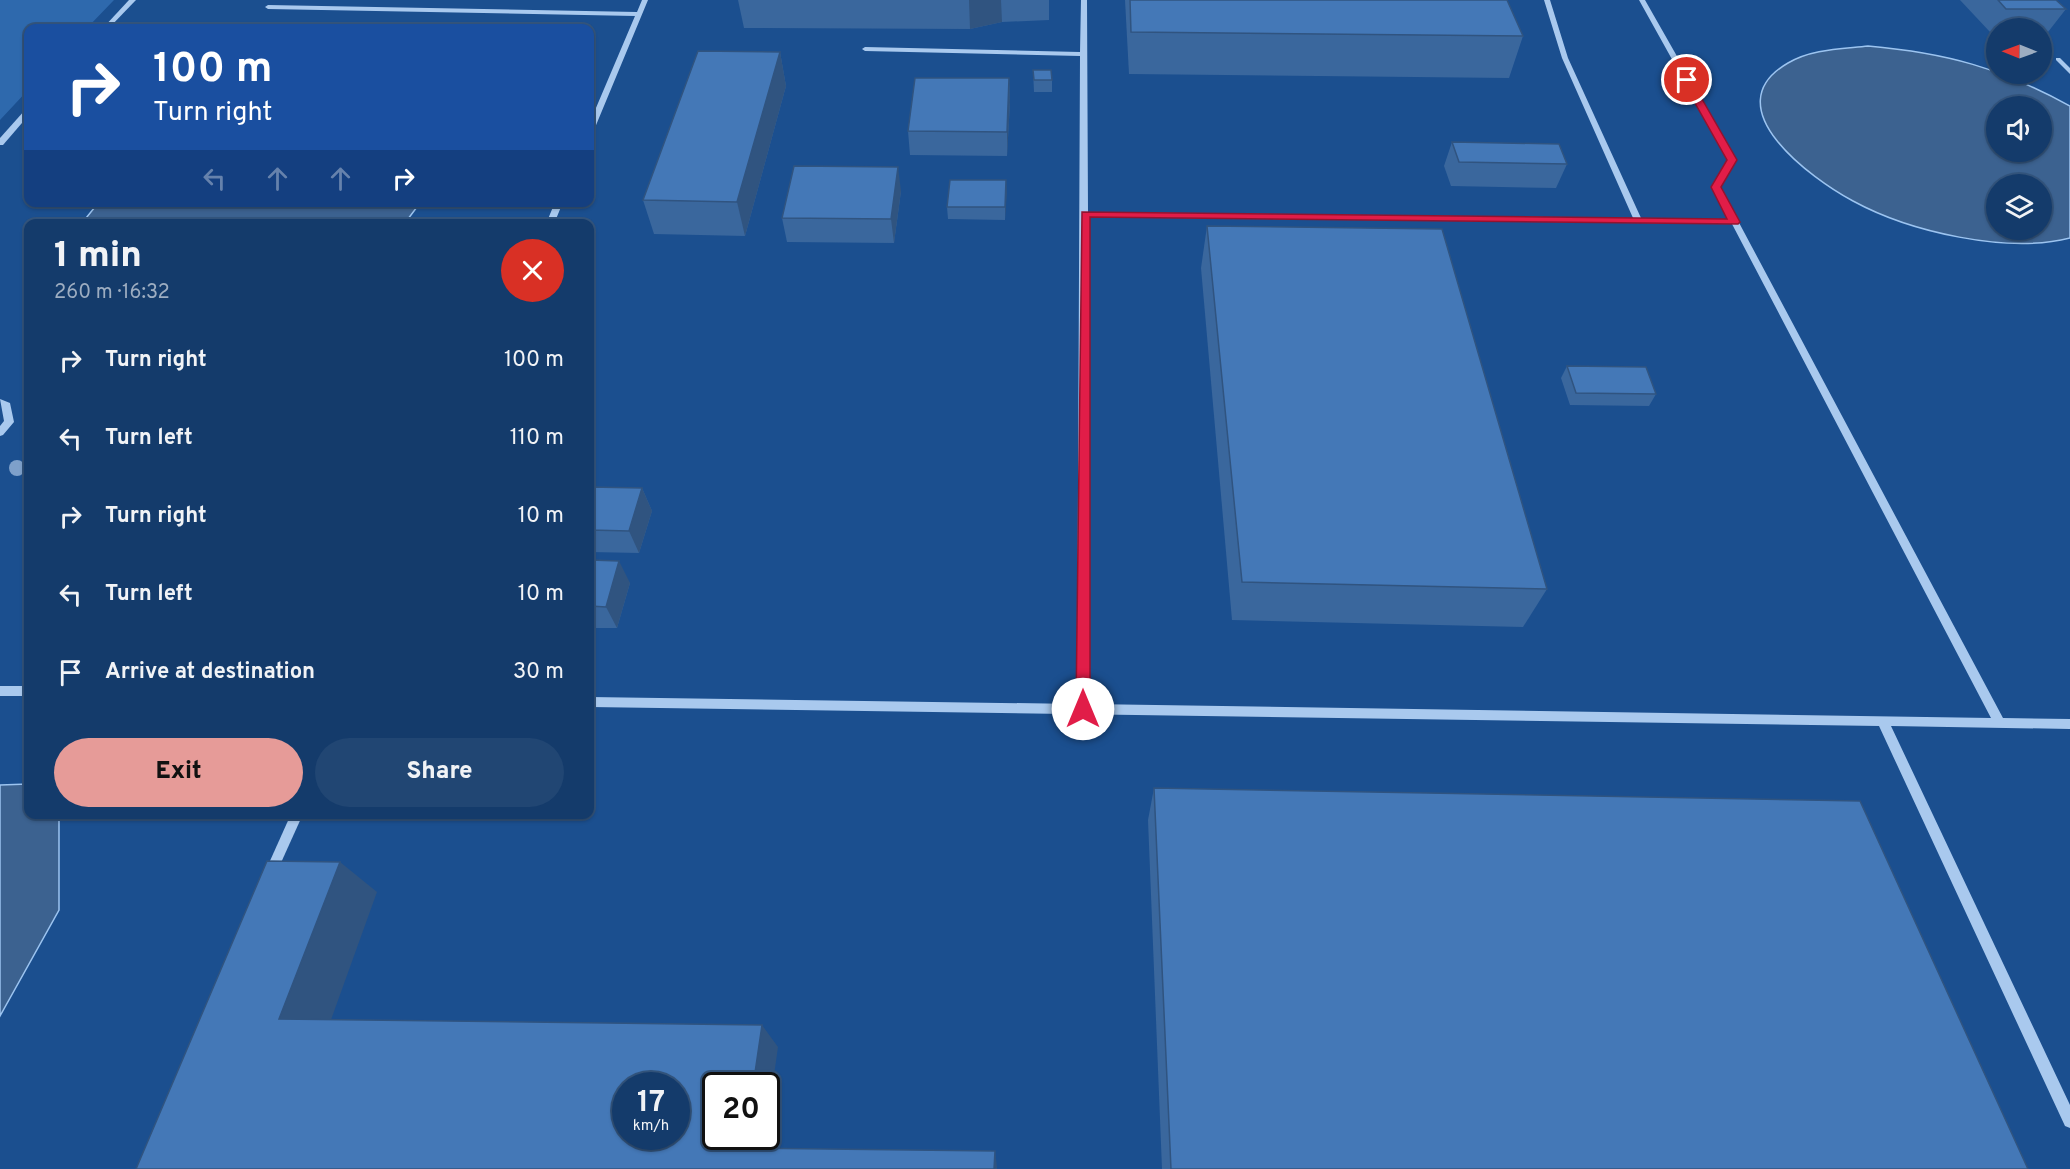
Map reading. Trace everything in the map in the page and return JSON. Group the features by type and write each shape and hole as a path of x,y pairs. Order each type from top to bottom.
{"street":[{"path":"110,24 133,0"},
{"path":"594,121 645,0"},
{"path":"1083,709 1084,0"},
{"path":"1547,0 1565,58 1638,220"},
{"path":"1642,0 1732,160 1716,187 1999,722"},
{"path":"268,7 639,14"},
{"path":"865,49 1085,54"},
{"path":"2058,59 2070,72"},
{"path":"0,143 24,116"},
{"path":"1085,214 1734,222"},
{"path":"0,402 7,405 9,422 0,433"},
{"path":"0,691 24,691"},
{"path":"594,702 2070,724"},
{"path":"1882,720 2070,1121"},
{"path":"263,890 295,819"}],"shaded area":[{"path":"0,0 114,0 91,24 24,24 24,94 0,120"},
{"path":"1868,46 1949,58 1986,69 1986,84 2025,84 2051,96 1986,96 1986,162 2052,162 2052,97 2070,106 2070,238 2045,242 2018,243 1989,241 1959,237 1930,231 1876,212 1853,201 1835,191 1794,159 1777,140 1764,120 1760,100 1767,81 1797,58 1837,49"},
{"path":"95,207 417,207 408,219 85,219"},
{"path":"24,784 24,819 59,819 59,910 0,1016 0,785"}],"building":[{"path":"1130,0 1507,0 1523,36 1131,32"},
{"path":"1998,0 2056,0 2066,9 2006,9"},
{"path":"698,51 780,52 737,202 643,200"},
{"path":"1033,70 1051,70 1052,80 1034,80"},
{"path":"915,78 1009,78 1007,132 908,131"},
{"path":"1452,142 1559,144 1567,164 1459,162"},
{"path":"794,166 898,167 891,219 782,218"},
{"path":"950,180 1006,180 1005,207 947,207"},
{"path":"1207,226 1442,229 1547,589 1242,582"},
{"path":"1567,366 1646,367 1656,394 1576,393"},
{"path":"594,487 642,488 629,531 594,530"},
{"path":"594,560 619,561 606,607 594,606"},
{"path":"1154,788 1860,801 2028,1169 1171,1169"},
{"path":"267,861 340,862 279,1019 762,1025 755,1072 702,1072 702,1150 780,1148 995,1151 994,1169 136,1169"}],"route":[{"path":"1083,709 1085,214 1734,222 1716,187 1732,160 1687,80"}]}
